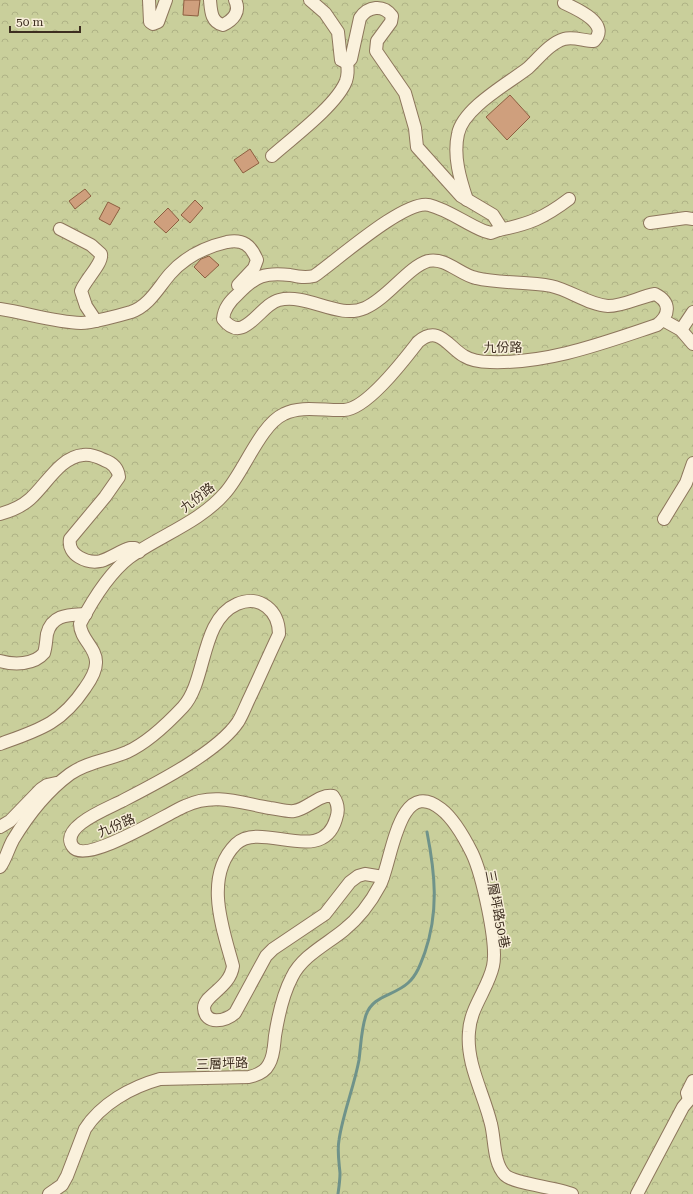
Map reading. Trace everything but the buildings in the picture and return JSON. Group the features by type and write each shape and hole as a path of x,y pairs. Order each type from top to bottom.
{"street":[{"path":"149,0 148,15 150,22 153,24 158,22 161,18 166,0"},
{"path":"210,0 213,18 217,24 223,25 230,22 235,16 237,9 235,0"},
{"path":"310,0 325,13 335,27 341,44 342,60 347,63"},
{"path":"467,200 462,184 456,149 458,132 465,120 502,85 520,74 556,43 564,39 574,38 594,41 598,37 600,31 598,26 589,18 564,3"},
{"path":"272,156 328,106 339,92 346,82 348,73 347,63 351,59 360,18 371,8 379,8 389,12 392,16 391,22 377,41 376,51 405,93 415,128 417,147 450,185 467,200 493,215 500,226 499,230"},
{"path":"227,305 249,282 262,275 277,274 306,278 314,276 374,230 415,206 430,205 491,233 527,224 538,219 569,199"},
{"path":"650,223 686,218 693,219"},
{"path":"60,229 91,245 101,254 100,263 87,278 81,291 86,306 96,320"},
{"path":"0,309 81,323 139,309 154,296 170,274 195,254 212,245 235,240 243,242 251,249 256,260 254,268 238,284 223,313 222,319 227,325 234,329 247,325 277,300 295,299 339,310 364,308 380,299 416,268 428,262 437,261 476,278 552,286 572,292 597,304 607,306 615,306 655,294 661,297 667,304 668,311 663,320 681,330 693,344"},
{"path":"681,330 693,312"},
{"name":"九份路","path":"0,744 53,723 63,716 77,700 88,685 94,673 96,663 94,654 80,631 80,624 119,567 139,552 193,520 225,494 244,468 260,438 276,419 284,413 296,411 345,410 354,408 363,402 384,381 424,337 431,335 440,336 463,356 470,360 506,363 549,358 657,325 663,320"},
{"path":"0,514 20,507 30,499 65,463 73,458 89,455 106,460 115,466 118,470 119,477 105,497 70,540 69,546 71,552 77,556 93,561 101,561 130,548 135,548 139,552"},
{"path":"664,519 686,483 693,462"},
{"name":"九份路","path":"0,867 24,822 35,807 60,783 83,766 138,746 163,726 189,700 212,632 222,616 236,604 249,601 263,604 273,613 279,623 279,634 238,722 227,734 193,760 142,791 82,822 72,830 70,838 72,846 77,850 85,851 108,844 140,830 186,805 204,800 228,799 251,805 293,811 326,796 333,796 336,801 338,811 336,821 324,838 317,841 256,837 245,838 236,844 227,856 218,885 219,910 233,966 232,975 229,980 208,999 204,1006 205,1014 208,1018 216,1021 229,1018 235,1013 266,956 281,943 325,914 350,882 358,876 365,874 383,877"},
{"path":"0,661 7,663 34,661 44,653 48,632 52,623 65,615 86,614"},
{"path":"0,827 10,821 41,789 53,783 60,783"},
{"name":"三層坪路50巷","path":"383,877 401,816 407,809 423,801 431,802 444,810 472,854 484,893 491,930 494,964 489,980 471,1018 468,1033 471,1056 479,1088 489,1114 500,1166 505,1175 512,1180 562,1190 572,1194"},
{"name":"三層坪路","path":"49,1194 55,1191 64,1180 85,1129 90,1121 100,1111 127,1092 147,1082 160,1079 249,1077 264,1071 272,1057 278,1019 291,978 296,969 306,959 345,929 366,907 383,877"},
{"path":"637,1194 691,1097 688,1093 693,1081"}],"green space":[{"path":"0,0 693,0 693,1194 0,1194"}],"waterway":[{"path":"338,1194 340,1176 338,1152 339,1140 357,1070 362,1032 366,1015 369,1008 374,1003 411,980 420,965 429,937 434,907 434,877 427,832"}]}
